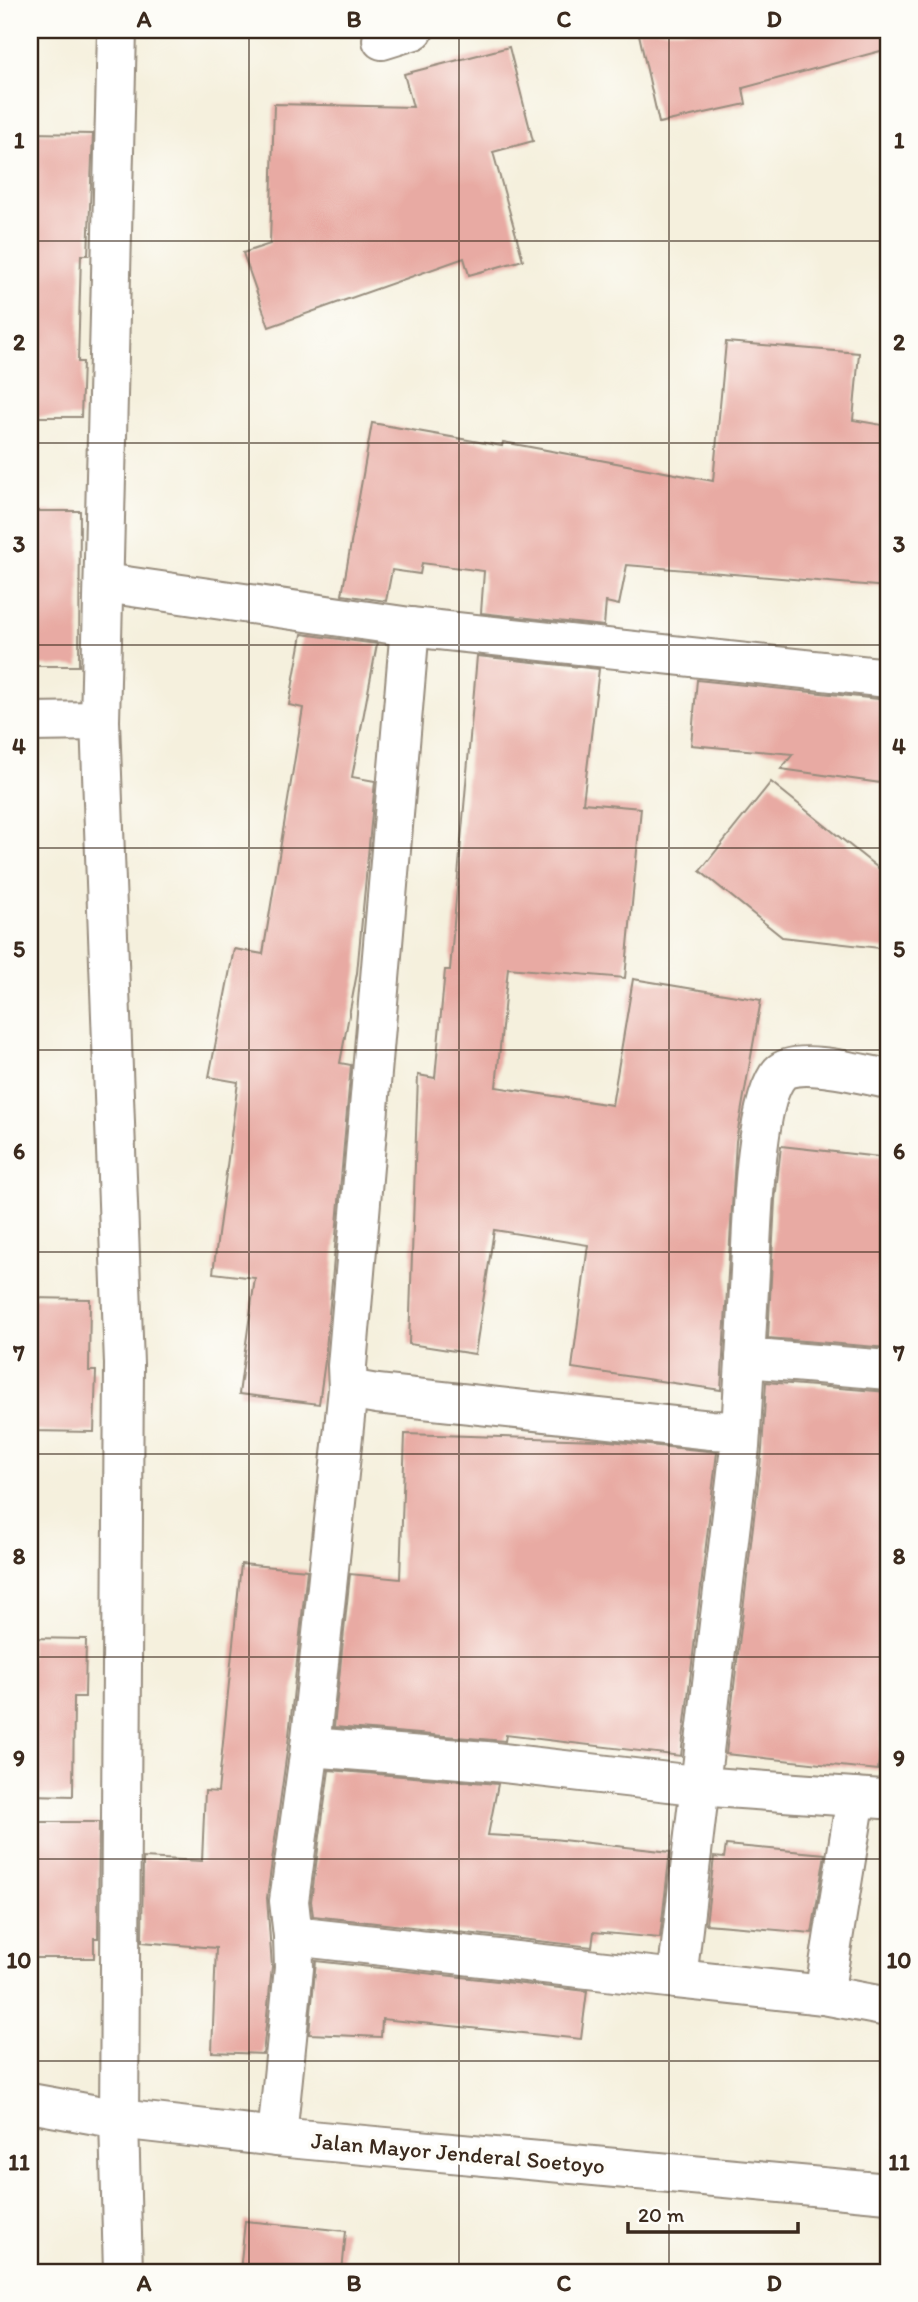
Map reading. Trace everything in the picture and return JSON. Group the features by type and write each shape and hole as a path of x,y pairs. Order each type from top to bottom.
{"street":[{"path":"117,30 100,721 124,1364 119,2119 123,2272"},
{"path":"105,583 410,628 888,678"},
{"path":"277,2137 294,1968 289,1901 310,1747 348,1388 347,1366 410,628"},
{"path":"30,722 100,721"},
{"path":"677,1979 741,1431 756,1168 765,1109 771,1088 780,1072 795,1066 888,1079"},
{"path":"745,1358 888,1370"},
{"path":"348,1388 391,1396 741,1431"},
{"path":"310,1747 486,1761 699,1785 872,1796 824,1995"},
{"path":"293,1936 824,1995 888,2007"},
{"name":"Jalan Mayor Jenderal Soetoyo","path":"30,2103 119,2119 277,2137 888,2193"}],"building":[{"path":"638,30 888,30 888,49 743,88 746,104 659,123"},
{"path":"509,47 533,141 493,152 523,260 469,275 464,258 269,327 243,253 270,244 274,104 413,107 404,74"},
{"path":"30,133 93,134 88,255 81,255 78,362 83,362 81,417 30,417"},
{"path":"726,342 859,353 853,420 888,426 888,587 627,565 619,605 606,602 604,626 481,613 484,571 422,563 420,574 392,570 386,601 342,595 372,423 502,446 503,442 713,481"},
{"path":"30,511 80,511 79,666 30,666"},
{"path":"302,634 377,644 352,777 375,781 357,973 340,1063 351,1065 319,1404 239,1394 255,1278 213,1273 238,1082 209,1077 234,949 263,954 303,708 289,705"},
{"path":"477,656 599,669 583,803 641,808 625,978 508,968 496,1087 612,1105 633,979 761,1000 736,1141 721,1390 572,1368 588,1245 494,1230 475,1354 409,1344 418,1075 435,1078 445,970 450,970"},
{"path":"697,680 888,700 888,784 781,769 793,754 691,745"},
{"path":"771,782 888,876 888,949 782,937 700,871"},
{"path":"781,1146 888,1158 888,1348 768,1338 775,1200"},
{"path":"30,1298 90,1299 89,1371 96,1371 94,1432 30,1431"},
{"path":"766,1382 888,1392 888,1679 878,1770 726,1754 762,1450"},
{"path":"405,1434 600,1440 717,1452 681,1756 506,1735 505,1741 334,1727 350,1574 400,1579"},
{"path":"241,1564 307,1570 288,1744 267,1898 272,1967 263,2054 212,2052 216,1948 142,1942 143,1858 202,1861 205,1791 218,1792"},
{"path":"30,1638 86,1639 85,1697 74,1697 73,1796 30,1795"},
{"path":"329,1770 498,1784 488,1835 670,1852 660,1938 594,1932 592,1947 313,1916 311,1901"},
{"path":"32,1822 99,1822 98,1938 94,1938 94,1958 30,1958"},
{"path":"726,1845 825,1854 812,1933 706,1924 714,1857 724,1858"},
{"path":"316,1961 587,1991 581,2039 382,2019 381,2037 309,2034"},
{"path":"245,2221 346,2231 342,2272 240,2272"}]}
